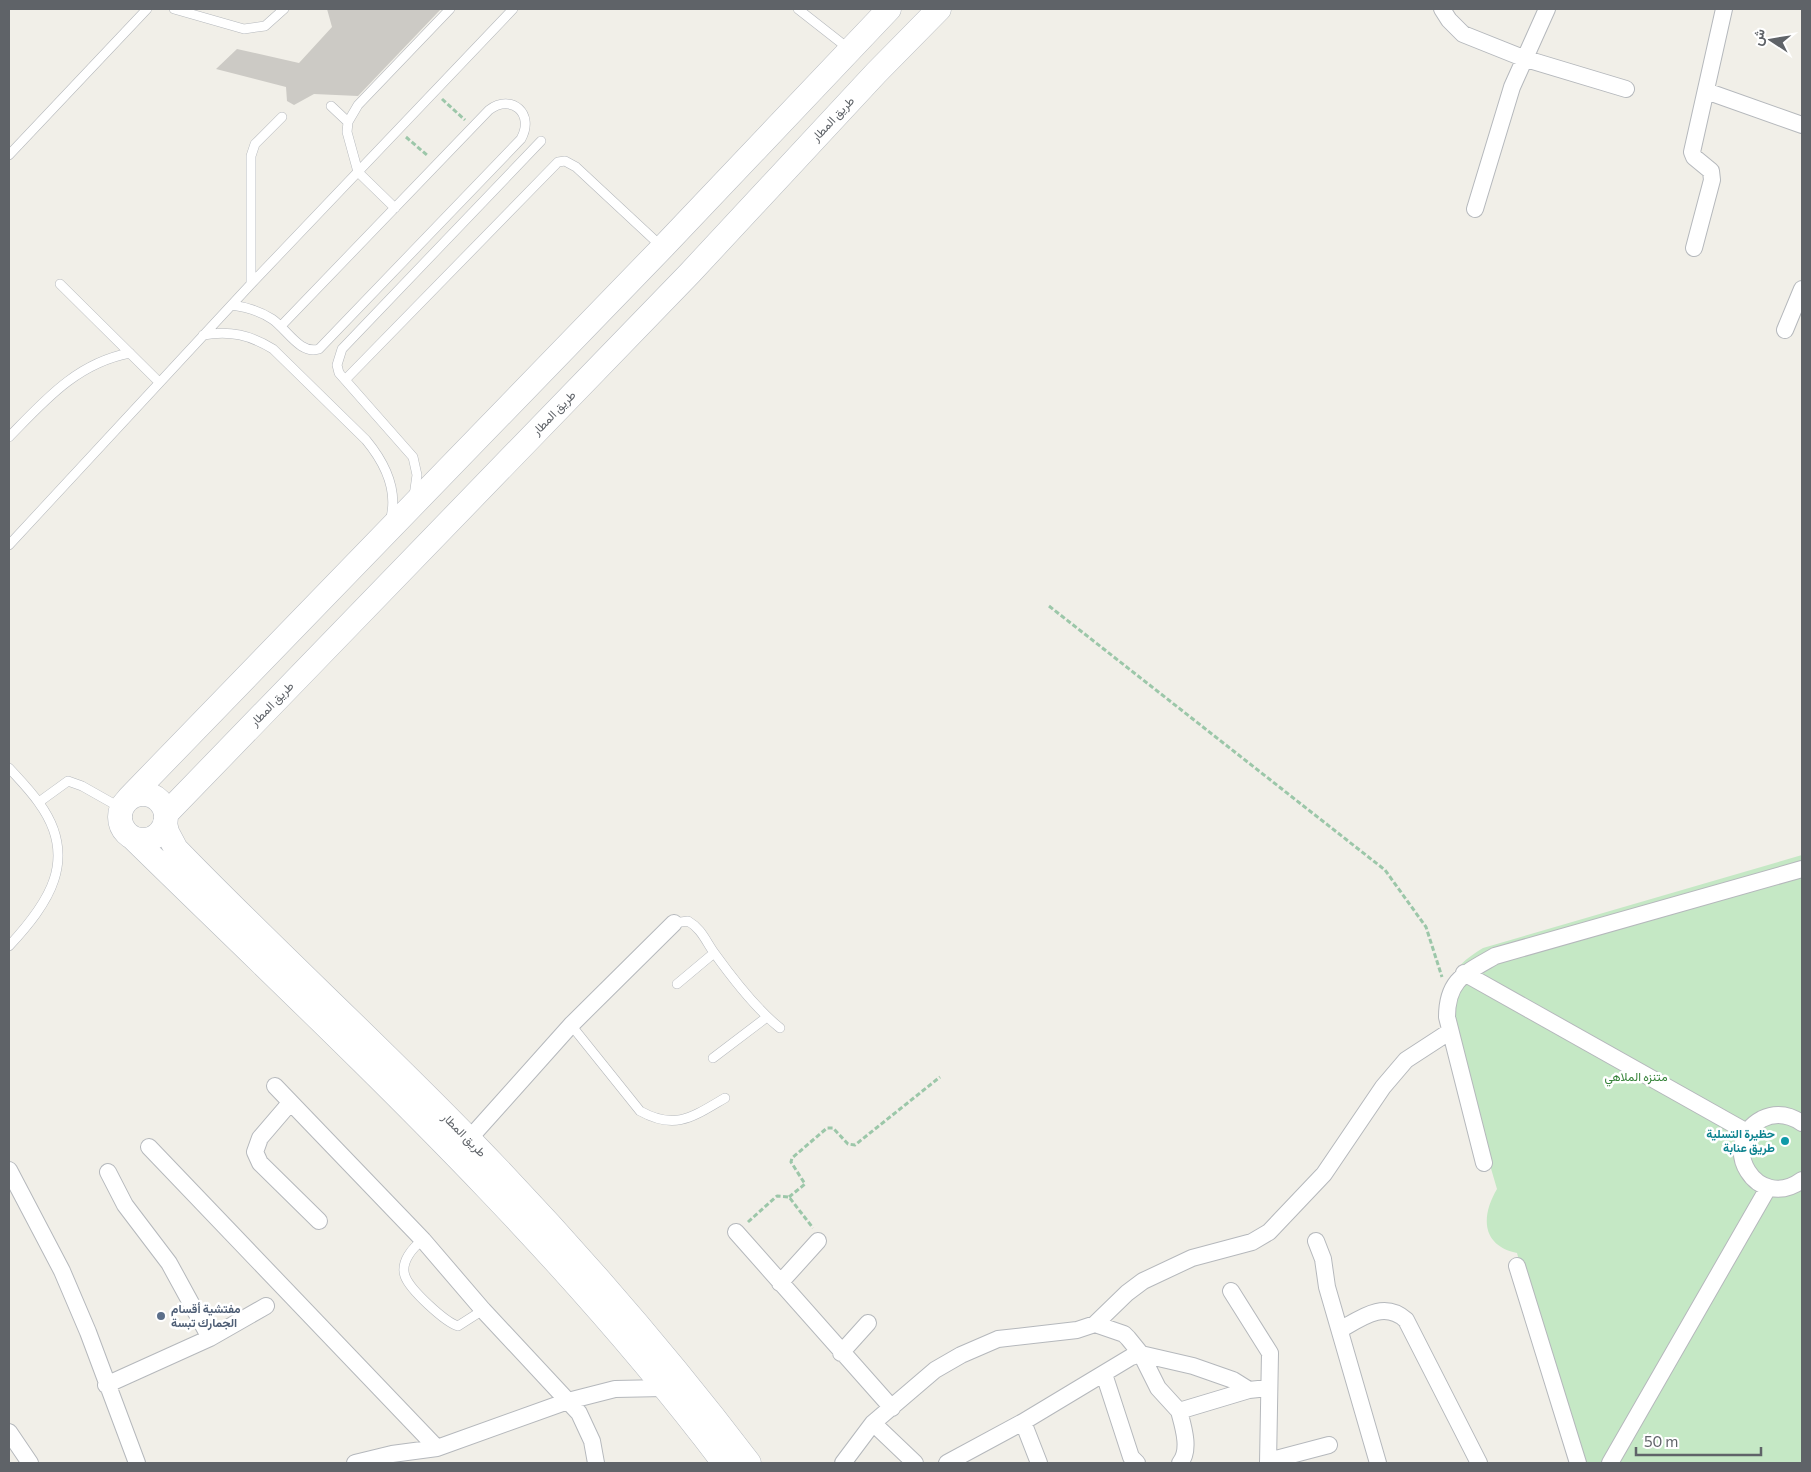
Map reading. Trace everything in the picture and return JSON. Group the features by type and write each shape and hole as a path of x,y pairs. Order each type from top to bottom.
{"main road":[{"path":"125,803 144,793 154,796 162,804 165,818 160,833 150,839 134,838 122,828 119,818 125,803 663,248 889,9"},
{"name":"طريق المطار","path":"462,1146 176,849 170,841 165,818 690,273 876,73 939,9"},
{"path":"850,49 876,73"},
{"path":"663,248 690,273"},
{"name":"طريق المطار","path":"134,838 580,1258 671,1381 724,1463"},
{"name":"طريق المطار","path":"671,1381 749,1463"}],"street":[{"path":"1442,9 1449,20 1463,34 1524,58 1626,89"},
{"path":"1475,209 1512,87 1547,9"},
{"path":"1694,248 1712,180 1711,170 1694,157 1692,152 1724,9"},
{"path":"1706,91 1802,125"},
{"path":"1785,330 1802,289"},
{"path":"1484,1163 1449,1032 1447,1017 1449,996 1464,973 1495,956 1802,869"},
{"path":"462,1146 571,1025 674,923"},
{"path":"1464,973 1747,1132"},
{"path":"843,1463 873,1423 936,1370 998,1339 1070,1331 1095,1324 1126,1293 1143,1282 1192,1258 1218,1249 1252,1242 1268,1232 1324,1174 1383,1087 1406,1060 1449,1032"},
{"path":"275,1086 423,1240 483,1310 568,1400 584,1422 592,1441 596,1463"},
{"path":"290,1103 260,1138 255,1152 260,1163 319,1221"},
{"path":"1802,1123 1790,1116 1767,1116 1747,1132 1742,1144 1742,1160 1747,1172 1756,1182 1768,1188 1780,1189 1795,1186 1802,1180"},
{"path":"149,1148 437,1448"},
{"path":"9,1170 62,1271 88,1332 106,1385 137,1463"},
{"path":"108,1172 125,1205 169,1263 210,1338"},
{"path":"1610,1463 1768,1188"},
{"path":"736,1232 841,1353 892,1408"},
{"path":"780,1283 818,1241"},
{"path":"1316,1241 1323,1259 1327,1287 1378,1463"},
{"path":"1517,1266 1578,1463"},
{"path":"1231,1291 1268,1349 1271,1366 1268,1388 1268,1462 1329,1445"},
{"path":"106,1385 210,1338 266,1306"},
{"path":"1340,1330 1370,1313 1382,1310 1396,1312 1406,1320 1478,1463"},
{"path":"841,1353 868,1323"},
{"path":"1095,1324 1124,1334 1141,1354 1158,1388 1180,1410 1185,1435 1184,1458 1180,1463"},
{"path":"947,1463 1024,1422 1124,1360 1141,1354 1218,1374 1250,1390"},
{"path":"1104,1374 1131,1457 1137,1463"},
{"path":"355,1463 392,1454 437,1448 568,1400 615,1389 671,1381"},
{"path":"1180,1410 1250,1390 1268,1388"},
{"path":"1024,1422 1039,1463"},
{"path":"873,1423 915,1463"},
{"path":"9,1432 30,1463"}],"lane":[{"path":"9,155 147,9"},
{"path":"174,9 244,29 265,26 284,9"},
{"path":"395,208 358,172 347,132 348,122 358,105 450,9"},
{"path":"9,545 203,335 513,9"},
{"path":"798,9 850,49"},
{"path":"232,305 253,309 281,326 307,350 313,350 324,345 521,139 526,130 526,121 522,112 515,106 506,103 497,105 489,110 281,326"},
{"path":"332,106 348,122"},
{"path":"251,284 251,156 256,144 282,117"},
{"path":"411,506 417,475 413,457 345,380 337,365 342,349 541,141"},
{"path":"345,380 558,162 565,161 576,167 663,248"},
{"path":"60,284 159,382"},
{"path":"203,335 232,333 261,341 273,349 366,440 376,453 390,482 392,514 388,530"},
{"path":"9,437 51,394 74,374 100,361 130,353"},
{"path":"9,768 39,802 54,834 57,851 57,868 46,901 9,946"},
{"path":"39,802 61,784 72,781 125,803"},
{"path":"674,923 680,921 691,923 700,930 714,953 767,1018 780,1028"},
{"path":"677,984 714,953"},
{"path":"713,1058 767,1018"},
{"path":"571,1025 610,1076 640,1111 647,1115 665,1120 689,1119 725,1098"},
{"path":"423,1240 415,1246 405,1266 405,1276 412,1286 440,1316 453,1325 458,1326 483,1310"}],"path":[{"path":"435,92 472,128"},
{"path":"398,130 437,164"},
{"path":"1049,606 1385,870 1426,927 1449,996"},
{"path":"736,1232 777,1196 789,1197 805,1184 791,1162 792,1158 819,1134 832,1128 848,1144 855,1146 940,1077"},
{"path":"789,1197 811,1224 818,1241"}],"green space":[{"name":"متنزه الملاهي","path":"1802,855 1802,1463 1575,1463 1517,1253 1505,1249 1496,1243 1488,1228 1488,1209 1497,1189 1444,1008 1449,987 1455,972 1465,960 1483,948"}],"building":[{"path":"327,9 441,9 358,96 314,94 294,105 287,101 286,87 216,69 237,49 299,63 332,27"}],"place":[{"name":"حظيرة التسلية طريق عنابة","path":"1785,1141"},
{"name":"مفتشية أقسام الجمارك تبسة","path":"161,1316"}]}
